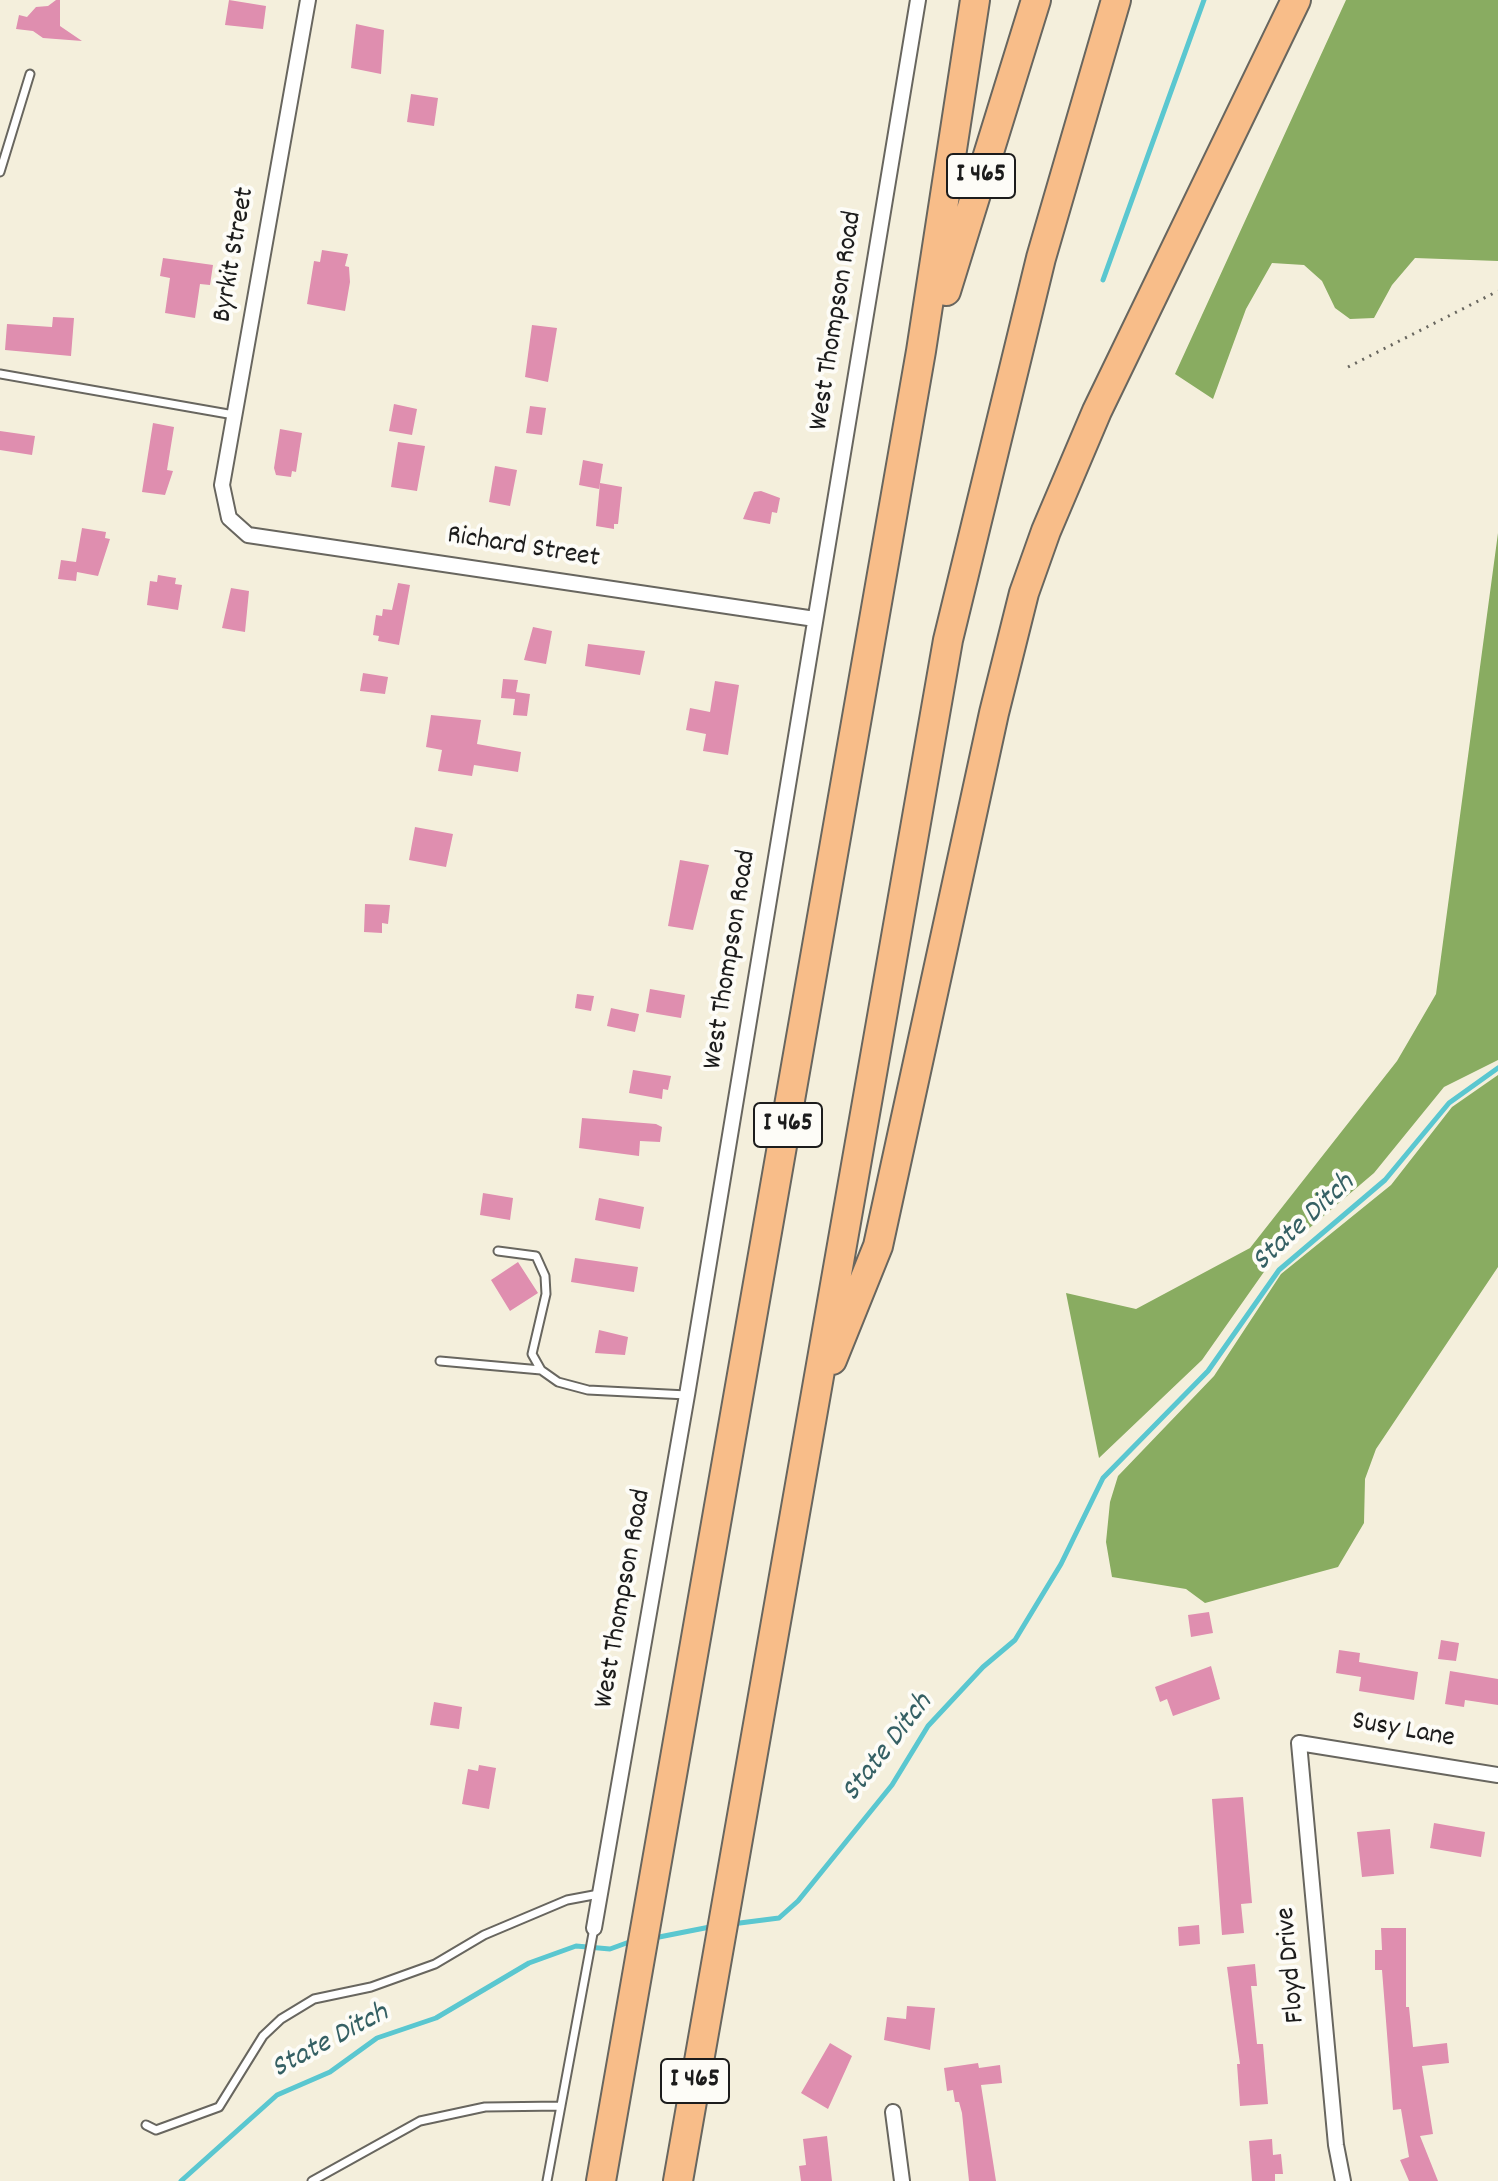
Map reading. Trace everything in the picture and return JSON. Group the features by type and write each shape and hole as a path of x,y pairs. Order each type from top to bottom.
{"highway":[{"path":"921,351 975,0"},
{"name":"I 465","path":"601,2181 782,1163 921,351 939,312 1036,0"},
{"name":"I 465","path":"678,2181 948,640 1041,258 1116,0"},
{"path":"810,1417 878,1246 994,713 1024,593 1070,470 1097,411 1296,0"}],"street":[{"name":"Byrkit Street","path":"229,518 222,485 308,0"},
{"name":"West Thompson Road","path":"594,1928 687,1395 918,0"},
{"name":"Richard Street","path":"229,518 248,535 815,619"},
{"name":"Susy Lane","path":"1299,1743 1498,1775"},
{"name":"Floyd Drive","path":"1299,1743 1336,2145 1343,2181"},
{"path":"893,2112 902,2181"}],"lane":[{"path":"0,172 30,74"},
{"path":"0,374 234,415"},
{"path":"498,1251 536,1256 545,1276 546,1294 532,1354 541,1370 558,1382 588,1390 687,1395"},
{"path":"440,1361 541,1370"},
{"path":"146,2125 156,2130 219,2107 263,2036 281,2019 314,1999 371,1987 435,1964 484,1935 567,1900 599,1894"},
{"path":"547,2181 594,1928"},
{"path":"312,2181 420,2121 485,2107 561,2106"}],"path":[{"path":"1348,367 1498,291"}],"green space":[{"path":"1346,0 1498,0 1498,261 1415,258 1392,285 1374,318 1350,319 1335,308 1322,281 1304,265 1272,263 1246,309 1213,399 1175,374"},
{"path":"1498,533 1498,1060 1444,1087 1374,1173 1273,1259 1202,1360 1099,1458 1066,1293 1136,1309 1250,1248 1397,1061 1436,994"},
{"path":"1498,1075 1498,1267 1376,1449 1365,1479 1364,1523 1338,1567 1205,1603 1186,1589 1112,1577 1106,1542 1110,1502 1118,1476 1214,1376 1281,1274 1391,1185 1452,1107"}],"building":[{"path":"60,0 60,26 82,41 43,38 33,31 16,29 19,15 27,17 36,7 48,6"},
{"path":"229,0 266,6 263,29 225,25"},
{"path":"356,24 384,30 381,74 351,68"},
{"path":"411,94 438,98 434,126 407,122"},
{"path":"322,250 348,254 345,266 349,267 350,282 345,311 307,304 314,261 320,262"},
{"path":"163,258 213,265 210,285 200,284 195,318 165,313 170,278 160,276"},
{"path":"53,317 74,318 71,356 5,350 7,324 52,327"},
{"path":"532,325 557,328 548,382 525,377"},
{"path":"394,404 417,409 412,435 389,431"},
{"path":"530,406 546,408 542,435 526,433"},
{"path":"153,423 174,427 167,470 173,471 165,495 142,492"},
{"path":"280,429 302,433 296,472 292,471 291,477 276,475 274,468"},
{"path":"0,431 35,436 32,455 0,450"},
{"path":"398,442 425,446 417,491 391,487"},
{"path":"583,460 603,464 599,489 579,485"},
{"path":"495,466 517,470 510,506 489,502"},
{"path":"600,483 622,487 618,524 614,524 614,529 596,526"},
{"path":"761,491 780,498 777,513 772,512 770,524 743,519 754,492"},
{"path":"82,528 106,532 105,538 110,539 98,576 77,572 76,581 58,579 61,560 76,562"},
{"path":"158,575 176,578 175,584 182,585 178,610 147,605 150,581 157,582"},
{"path":"398,583 410,585 399,645 378,641 379,636 373,635 376,615 382,616 383,609 392,610"},
{"path":"231,588 249,591 245,632 222,628"},
{"path":"533,627 552,631 546,664 524,660"},
{"path":"588,644 645,651 640,675 585,666"},
{"path":"363,673 388,677 385,694 360,691"},
{"path":"503,679 518,680 516,692 530,694 527,716 513,715 515,699 501,698"},
{"path":"715,681 739,685 728,755 703,751 706,734 686,730 690,708 710,712"},
{"path":"431,715 481,720 477,744 521,752 518,772 474,765 472,776 438,771 442,750 426,747"},
{"path":"415,827 453,834 446,867 409,860"},
{"path":"680,860 709,865 693,930 668,926"},
{"path":"365,904 390,905 388,924 382,923 382,933 364,932"},
{"path":"650,989 685,995 681,1018 646,1012"},
{"path":"577,994 594,996 591,1011 575,1008"},
{"path":"611,1008 639,1014 635,1032 607,1026"},
{"path":"633,1070 671,1076 668,1090 663,1089 662,1099 629,1093"},
{"path":"582,1118 656,1124 662,1127 660,1142 640,1141 639,1156 579,1148"},
{"path":"483,1193 513,1198 510,1220 480,1215"},
{"path":"599,1198 644,1207 640,1229 595,1220"},
{"path":"575,1258 638,1267 634,1292 571,1282"},
{"path":"518,1262 538,1293 510,1311 491,1280"},
{"path":"599,1330 628,1337 625,1355 595,1353"},
{"path":"1209,1612 1213,1633 1191,1637 1188,1615"},
{"path":"1441,1640 1459,1643 1456,1661 1438,1659"},
{"path":"1339,1650 1360,1653 1359,1662 1418,1672 1414,1700 1359,1691 1361,1677 1336,1673"},
{"path":"1211,1666 1220,1699 1173,1716 1167,1699 1160,1702 1155,1687"},
{"path":"1450,1671 1498,1679 1498,1705 1465,1700 1464,1707 1445,1704"},
{"path":"434,1702 462,1707 459,1729 430,1725"},
{"path":"479,1765 496,1768 489,1809 462,1804 468,1769 478,1771"},
{"path":"1243,1797 1252,1903 1241,1904 1244,1933 1222,1935 1212,1799"},
{"path":"1434,1823 1485,1832 1481,1857 1430,1848"},
{"path":"1390,1829 1394,1874 1362,1877 1357,1832"},
{"path":"1199,1925 1200,1944 1179,1946 1178,1927"},
{"path":"1381,1928 1406,1928 1406,2007 1409,2007 1413,2047 1447,2043 1449,2063 1422,2066 1433,2134 1420,2136 1438,2181 1409,2181 1400,2160 1409,2157 1401,2109 1393,2110 1382,1970 1375,1970 1375,1950 1382,1950"},
{"path":"1255,1964 1257,1986 1251,1986 1257,2044 1263,2044 1268,2104 1240,2106 1237,2064 1240,2064 1227,1967"},
{"path":"907,2006 935,2008 930,2050 884,2040 887,2017 906,2019"},
{"path":"830,2043 852,2056 828,2109 801,2093"},
{"path":"978,2063 979,2068 1000,2065 1002,2083 981,2085 996,2181 969,2181 962,2113 959,2102 955,2102 953,2090 947,2091 944,2068"},
{"path":"827,2136 832,2181 801,2181 799,2166 806,2165 803,2139"},
{"path":"1272,2139 1273,2155 1281,2154 1283,2174 1275,2174 1275,2181 1252,2181 1249,2141"}],"waterway":[{"path":"1103,280 1204,0"},
{"name":"State Ditch","path":"732,1924 779,1918 798,1901 892,1785 928,1726 983,1667 1015,1640 1061,1564 1103,1478 1208,1371 1279,1270 1385,1180 1449,1103 1498,1068"},
{"name":"State Ditch","path":"654,1938 715,1926"},
{"name":"State Ditch","path":"181,2181 277,2095 330,2072 377,2038 436,2018 529,1963 576,1946 610,1949 632,1941"}]}
